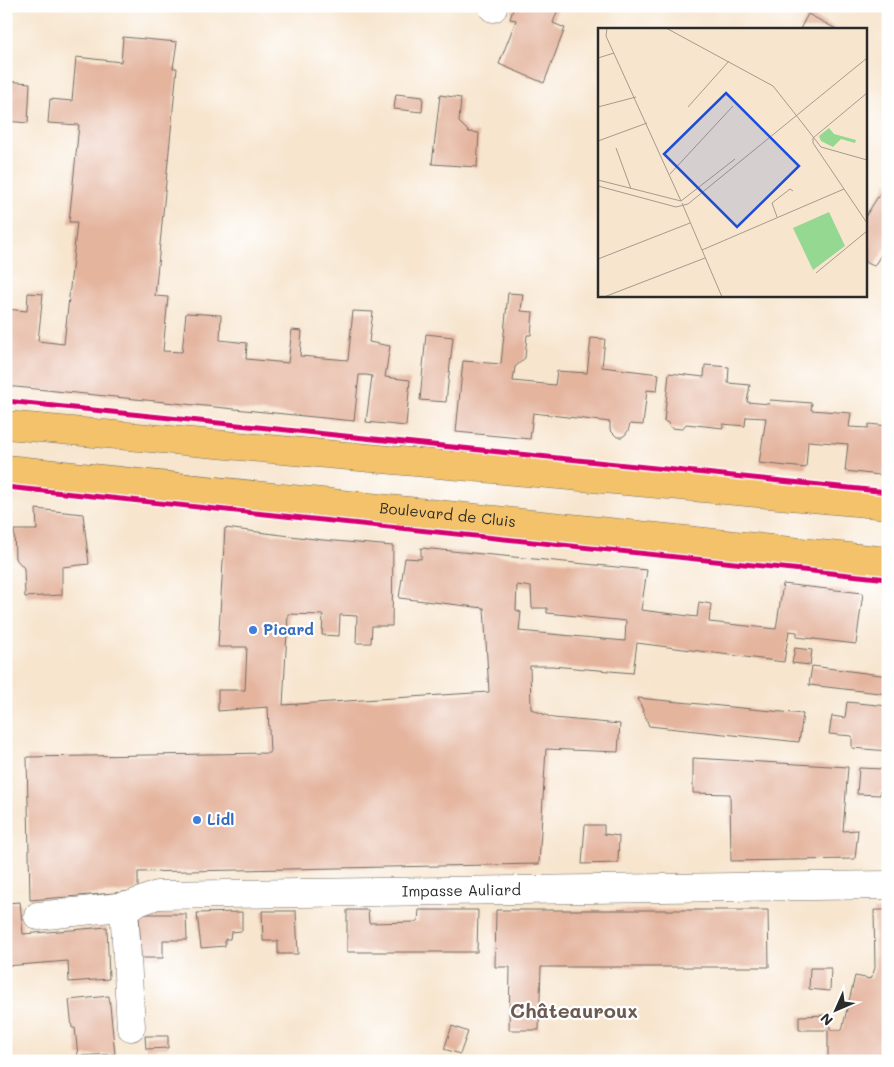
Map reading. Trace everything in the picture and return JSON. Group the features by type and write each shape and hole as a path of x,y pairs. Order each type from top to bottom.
{"main road":[{"path":"6,425 888,505"},
{"name":"Boulevard de Cluis","path":"6,469 888,561"}],"street":[{"name":"Impasse Auliard","path":"38,916 124,906 157,895 888,885"},
{"path":"124,906 131,1027"}],"building":[{"path":"514,6 559,6 553,23 565,28 544,83 499,64 516,20 510,19"},
{"path":"808,14 834,28 801,28"},
{"path":"123,37 177,42 173,68 177,68 155,296 168,297 163,351 182,352 186,313 221,315 220,340 247,343 246,359 288,363 292,330 302,331 300,356 348,360 353,311 373,312 369,342 390,346 385,377 410,380 406,426 366,422 372,376 366,375 359,375 354,421 6,386 6,309 27,311 28,293 43,294 38,341 64,344 77,222 69,222 79,125 48,123 50,99 72,101 76,57 121,62"},
{"path":"6,81 30,83 28,123 6,121"},
{"path":"396,94 423,97 422,112 394,109"},
{"path":"440,95 461,98 459,122 469,132 479,133 477,167 432,164"},
{"path":"888,181 888,244 874,266 866,262 866,215"},
{"path":"508,293 523,294 521,311 533,312 531,335 527,335 525,358 515,367 513,381 555,385 557,371 587,373 591,338 605,339 602,367 659,374 657,391 647,390 643,425 630,424 625,435 617,437 610,430 610,422 533,413 530,439 456,432 463,361 501,364"},
{"path":"426,334 453,337 446,402 420,400"},
{"path":"705,365 729,367 728,383 750,385 747,402 769,404 770,400 812,403 811,410 851,413 849,427 868,428 869,424 888,426 888,476 845,471 848,444 808,441 806,468 759,463 766,418 746,417 745,426 723,424 723,428 686,424 682,429 671,428 667,422 664,422 669,373 704,377"},
{"path":"36,509 83,514 89,564 62,567 62,595 25,597 24,568 15,558 14,530 37,530"},
{"path":"225,528 393,546 392,626 372,626 371,643 356,643 357,616 340,615 339,636 322,635 323,615 288,614 283,705 489,692 484,608 399,598 405,558 421,559 421,548 647,570 641,610 697,617 699,602 711,604 709,622 776,629 783,584 863,593 856,644 797,637 797,632 789,631 784,662 637,643 633,673 530,666 531,709 553,718 620,724 618,752 546,749 539,864 138,872 138,891 30,900 27,757 270,753 268,707 218,711 218,690 245,690 247,647 218,647","holes":["517,585 531,587 532,608 547,608 547,613 626,621 625,641 519,631 521,612 516,610"]},
{"path":"795,648 812,650 810,665 792,663"},
{"path":"812,666 888,676 888,694 809,685"},
{"path":"638,698 803,714 799,742 649,726"},
{"path":"847,702 888,706 888,751 852,748 852,736 829,734 832,716 845,718"},
{"path":"693,758 848,767 843,831 858,830 855,859 731,861 730,794 693,793"},
{"path":"859,768 883,769 883,774 888,775 888,791 880,791 880,795 857,794"},
{"path":"585,825 604,825 604,834 619,836 618,863 582,864"},
{"path":"20,902 23,934 107,927 109,979 69,982 68,961 6,966 6,903"},
{"path":"347,910 368,910 369,923 418,922 419,910 478,910 477,952 347,952"},
{"path":"496,910 768,910 769,967 541,967 539,1030 509,1030 510,967 495,967"},
{"path":"874,910 888,910 888,1061 828,1061 828,1030 799,1030 799,1016 830,1015 830,1030 842,1030 855,976 871,979 875,968"},
{"path":"262,911 296,911 298,954 278,954 278,941 263,941"},
{"path":"242,912 242,931 231,932 230,939 225,939 225,946 201,948 197,913"},
{"path":"139,914 186,914 187,940 163,940 163,958 141,958"},
{"path":"810,968 831,968 830,991 809,989"},
{"path":"109,996 115,1054 78,1056 69,1000"},
{"path":"452,1026 468,1032 460,1054 444,1049"},
{"path":"145,1036 168,1036 168,1048 146,1049"}],"cycle path":[{"path":"6,401 888,492"},
{"path":"6,487 888,579"}],"place":[{"name":"Picard","path":"253,630"},
{"name":"Lidl","path":"197,820"}],"district":[{"name":"Châteauroux","path":"574,1011"}]}
